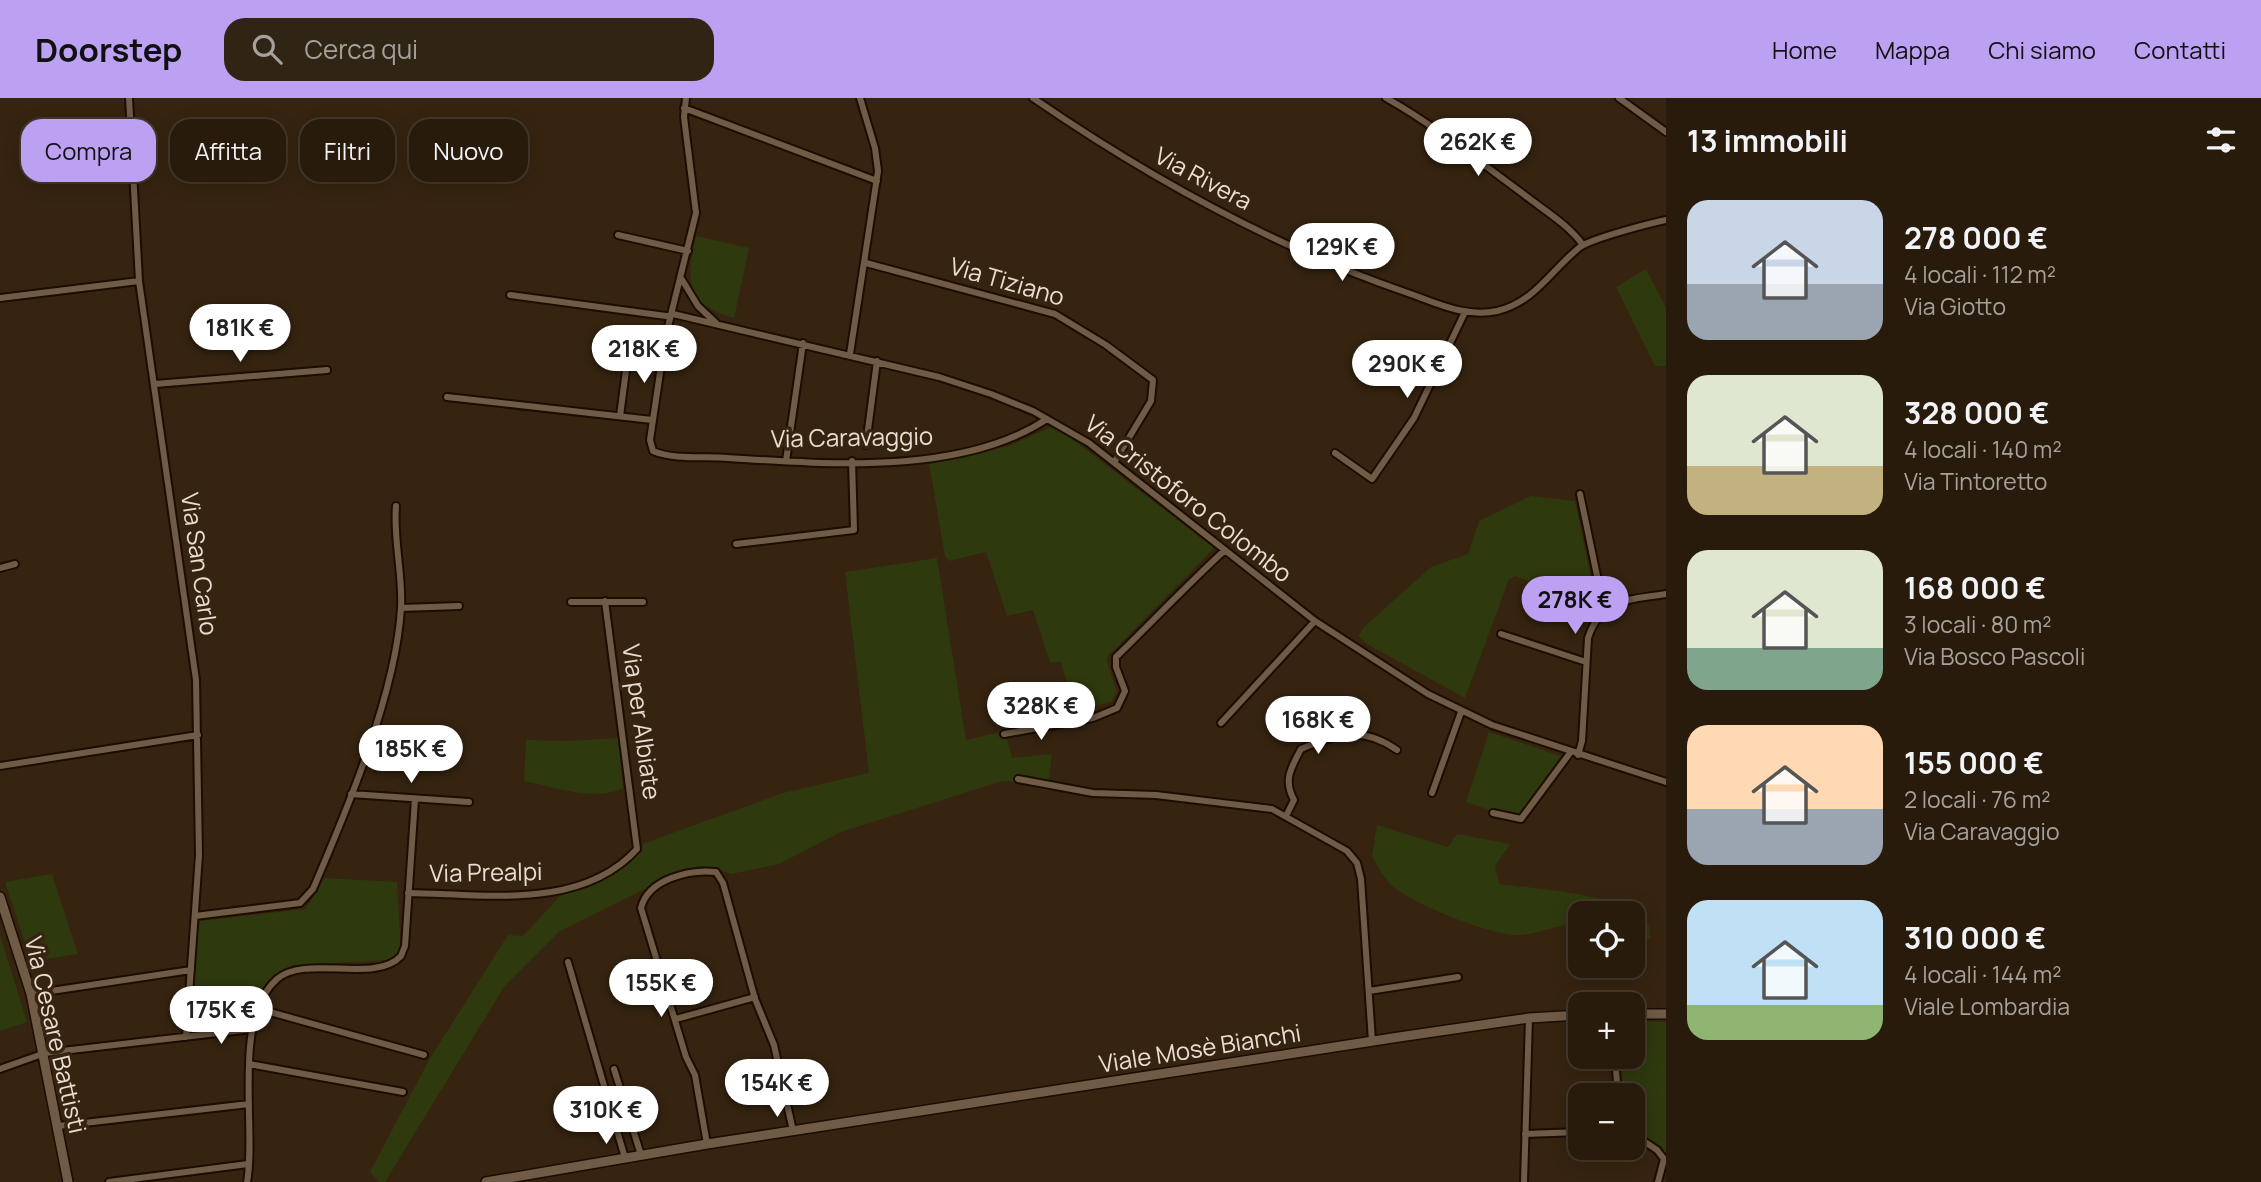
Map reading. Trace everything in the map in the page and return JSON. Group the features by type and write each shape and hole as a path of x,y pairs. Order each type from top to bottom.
{"main road":[{"name":"Via Cesare Battisti","path":"0,897 31,994 45,1053 68,1182"},
{"path":"1645,1014 1666,1014"},
{"name":"Viale Mosè Bianchi","path":"486,1182 707,1144 1372,1041 1528,1018 1568,1016"}],"street":[{"name":"Via San Carlo","path":"129,98 139,281 195,680 199,855 186,1037"},
{"path":"447,397 652,420 663,346 688,251 696,203 684,108 687,98"},
{"path":"850,354 877,181 877,156 860,98"},
{"name":"Via Rivera","path":"1033,98 1111,151 1198,201 1359,275 1465,312 1489,312 1520,303 1583,245 1666,220"},
{"path":"1386,98 1417,116 1474,157 1566,227 1583,245"},
{"path":"1619,98 1666,132"},
{"path":"684,108 877,181"},
{"path":"618,235 688,251"},
{"name":"Via Tiziano","path":"866,262 1055,314 1106,345 1153,380 1151,401 1115,461"},
{"path":"681,278 698,306 718,324"},
{"path":"0,298 139,281"},
{"path":"510,295 666,316 673,314"},
{"path":"1335,453 1372,479 1414,418 1465,312"},
{"name":"Via Cristoforo Colombo","path":"673,314 850,354 975,388 1047,419 1115,461 1315,621 1354,649 1461,712 1570,753 1666,782"},
{"path":"620,416 630,340 663,346"},
{"path":"786,461 803,343"},
{"path":"866,445 877,361"},
{"path":"155,384 327,370"},
{"name":"Via Caravaggio","path":"652,420 649,445 652,450 662,454 786,461 852,461 917,460 962,452 1005,439 1047,419"},
{"path":"736,544 855,530 852,461"},
{"path":"1580,494 1601,595 1609,607"},
{"path":"195,916 307,900 351,794 385,686 401,608 396,506"},
{"path":"1003,734 1073,722 1111,712 1122,703 1125,686 1116,667 1116,657 1142,634 1184,586 1225,550"},
{"path":"0,568 15,564"},
{"path":"1578,755 1582,741 1586,662 1593,624 1601,611 1609,607 1666,594"},
{"name":"Via per Albiate","path":"606,601 637,849"},
{"path":"571,602 643,602"},
{"path":"401,608 459,606"},
{"path":"1222,723 1315,621"},
{"path":"1501,634 1586,662"},
{"path":"1432,793 1461,712"},
{"path":"1286,816 1294,800 1289,790 1287,775 1301,749 1341,734 1362,734 1380,738 1397,750"},
{"path":"0,766 198,735"},
{"path":"1493,813 1521,819 1570,753"},
{"path":"1018,779 1093,793 1156,795 1272,809 1347,851 1357,863 1372,1041"},
{"path":"351,794 469,802"},
{"path":"247,1182 249,1064 252,1029 259,1009 271,987 285,974 385,967 401,956 415,799"},
{"name":"Via Prealpi","path":"408,893 544,894 596,877 620,864 637,849"},
{"path":"707,1144 695,1075 645,928 641,908 644,896 655,886 697,870 716,873 723,883 755,997 774,1045 793,1131"},
{"path":"568,962 625,1158"},
{"path":"31,994 191,970"},
{"path":"1368,991 1458,977"},
{"path":"676,1019 755,997"},
{"path":"259,1009 424,1055"},
{"path":"1524,1182 1528,1018"},
{"path":"0,1069 45,1053 252,1029"},
{"path":"249,1064 403,1092"},
{"path":"614,1069 641,1155"},
{"path":"58,1126 249,1104"},
{"path":"1525,1134 1568,1132"},
{"path":"1645,1142 1664,1159 1658,1182"},
{"path":"109,1182 248,1164"}],"green space":[{"path":"696,236 749,248 734,318 706,306 693,289 691,266"},
{"path":"1646,269 1666,308 1666,366 1655,366 1616,287"},
{"path":"1051,427 1067,435 1214,548 1106,658 1117,692 1111,702 1074,712 1061,662 1050,662 1033,610 1007,616 986,552 949,561 945,556 929,463 1009,446"},
{"path":"1531,496 1575,501 1597,607 1515,576 1509,579 1465,698 1367,644 1359,636 1363,628 1431,567 1468,554 1479,521"},
{"path":"937,558 966,740 1005,731 1012,758 1052,754 1048,791 1009,781 999,782 841,832 779,864 731,874 712,867 699,866 669,877 560,931 504,987 385,1182 380,1182 370,1172 429,1060 508,935 523,936 560,896 598,881 622,866 645,843 783,793 869,773 845,572"},
{"path":"1489,732 1563,757 1517,819 1466,802"},
{"path":"618,738 623,788 600,794 587,794 524,781 526,740"},
{"path":"1377,825 1448,847 1457,834 1510,844 1495,866 1499,884 1580,894 1609,901 1568,901 1568,925 1521,935 1492,931 1433,909 1400,892 1387,881 1372,856"},
{"path":"52,874 78,954 31,961 5,882"},
{"path":"324,878 397,882 401,951 392,960 293,965 271,979 249,1022 191,1030 199,921 306,909"},
{"path":"1645,920 1648,923 1651,939 1645,939"},
{"path":"0,935 27,1022 0,1031"},
{"path":"1645,1021 1666,1022 1666,1155 1645,1137 1645,1083 1621,1083 1620,1069 1645,1069"}]}
